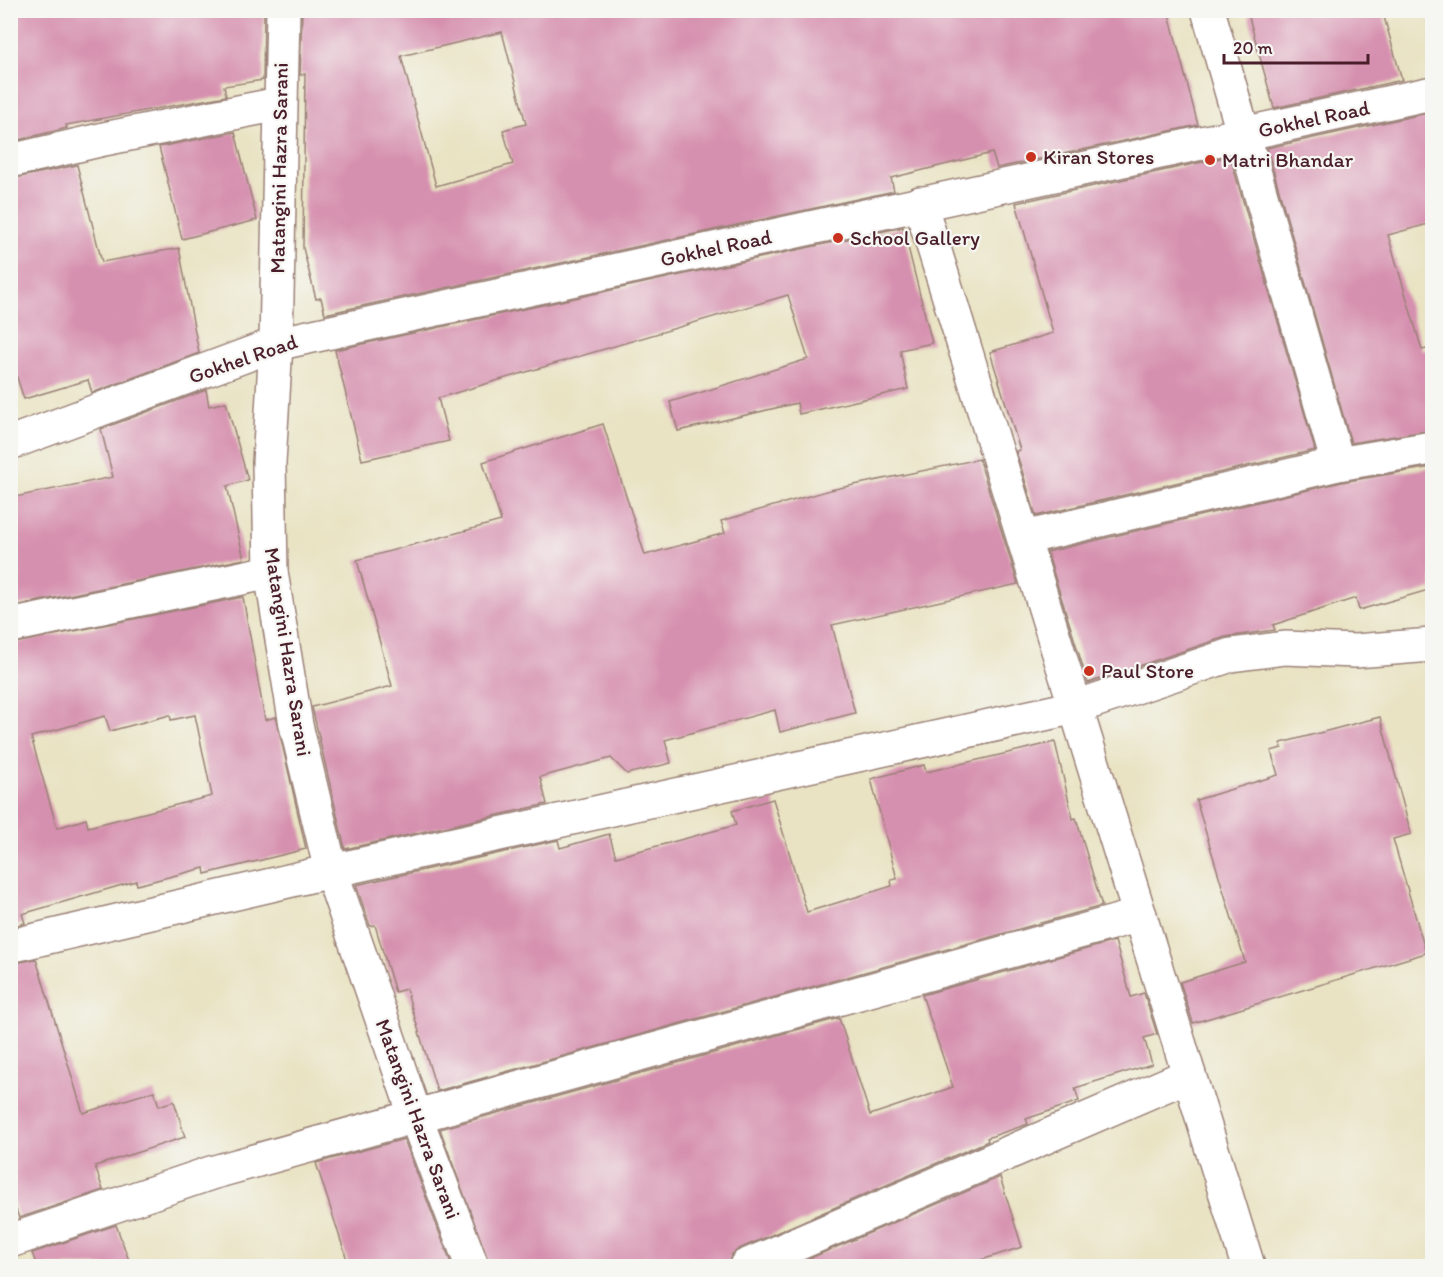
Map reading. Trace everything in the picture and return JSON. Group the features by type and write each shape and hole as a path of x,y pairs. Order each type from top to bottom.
{"street":[{"name":"Matangini Hazra Sarani","path":"283,10 279,104 276,344 269,463 271,572 296,726 330,871 414,1115 472,1266"},
{"path":"1208,10 1338,464"},
{"name":"Gokhel Road","path":"10,443 276,344 1432,93"},
{"path":"10,161 104,139 279,104"},
{"path":"920,203 1248,1266"},
{"path":"1024,538 1338,464 1432,448"},
{"path":"10,626 271,572"},
{"path":"10,946 330,871 1076,707 1231,656 1285,648 1355,651 1432,645"},
{"path":"10,1241 211,1173 1140,915"},
{"path":"746,1266 1188,1075"}],"building":[{"path":"10,10 264,10 263,80 224,86 226,96 66,125 67,128 10,142"},
{"path":"302,10 1168,10 1198,125 997,168 992,153 891,178 894,191 325,314 321,298 316,299 303,248 305,74 300,75","holes":["502,32 526,124 503,130 513,164 436,186 401,56"]},
{"path":"1247,10 1382,10 1402,80 1274,108"},
{"path":"1432,112 1432,223 1388,235 1422,350 1432,348 1432,430 1351,443 1267,148"},
{"path":"235,132 257,220 182,239 159,147"},
{"path":"1230,156 1315,450 1036,516 1016,451 1020,450 990,352 1053,333 1016,203"},
{"path":"77,165 102,262 179,248 199,353 92,393 88,380 24,399 10,356 10,179"},
{"path":"903,227 932,343 900,350 908,389 799,414 797,403 678,431 670,402 808,359 788,295 438,398 449,441 362,460 335,350"},
{"path":"206,390 209,406 226,402 248,480 227,486 244,559 10,607 10,498 113,477 101,429"},
{"path":"603,424 645,555 725,533 721,521 830,490 979,459 1018,584 832,625 855,713 780,732 775,710 665,740 671,763 627,774 611,758 540,777 547,804 345,849 312,707 392,686 357,560 501,521 483,462"},
{"path":"1432,467 1432,589 1359,610 1356,598 1273,625 1275,630 1225,637 1088,683 1047,552 1342,482"},
{"path":"243,597 265,720 276,717 306,849 205,874 204,868 137,885 136,881 22,914 25,923 10,927 10,908 14,908 10,894 10,644","holes":["170,715 171,720 195,715 212,796 88,827 86,819 57,828 31,737 105,716 110,731"]},
{"path":"1380,717 1411,834 1393,839 1426,953 1193,1023 1180,982 1245,962 1196,800 1278,775 1271,751 1282,748 1281,743"},
{"path":"1055,742 1073,819 1076,818 1102,906 437,1091 406,989 395,992 375,925 370,926 356,885 558,840 560,848 609,834 616,857 736,825 732,811 773,799 807,912 892,886 891,880 897,879 871,779 924,765 926,772"},
{"path":"1115,941 1131,997 1144,993 1157,1034 1144,1038 1152,1064 1075,1088 1079,1101 1026,1119 1028,1124 987,1138 988,1141 739,1249 731,1255 728,1266 490,1266 440,1129 839,1018 870,1115 953,1087 922,995"},
{"path":"36,959 83,1113 154,1091 159,1106 174,1101 185,1137 95,1166 103,1190 19,1218 10,1193 10,964"},
{"path":"404,1139 452,1266 349,1266 316,1163"},
{"path":"1000,1177 1022,1247 962,1266 792,1266"},
{"path":"116,1225 131,1266 37,1266 32,1253"}],"place":[{"name":"Kiran Stores","path":"1031,157"},
{"name":"Matri Bhandar","path":"1210,160"},
{"name":"School Gallery","path":"838,238"},
{"name":"Paul Store","path":"1089,671"}]}
